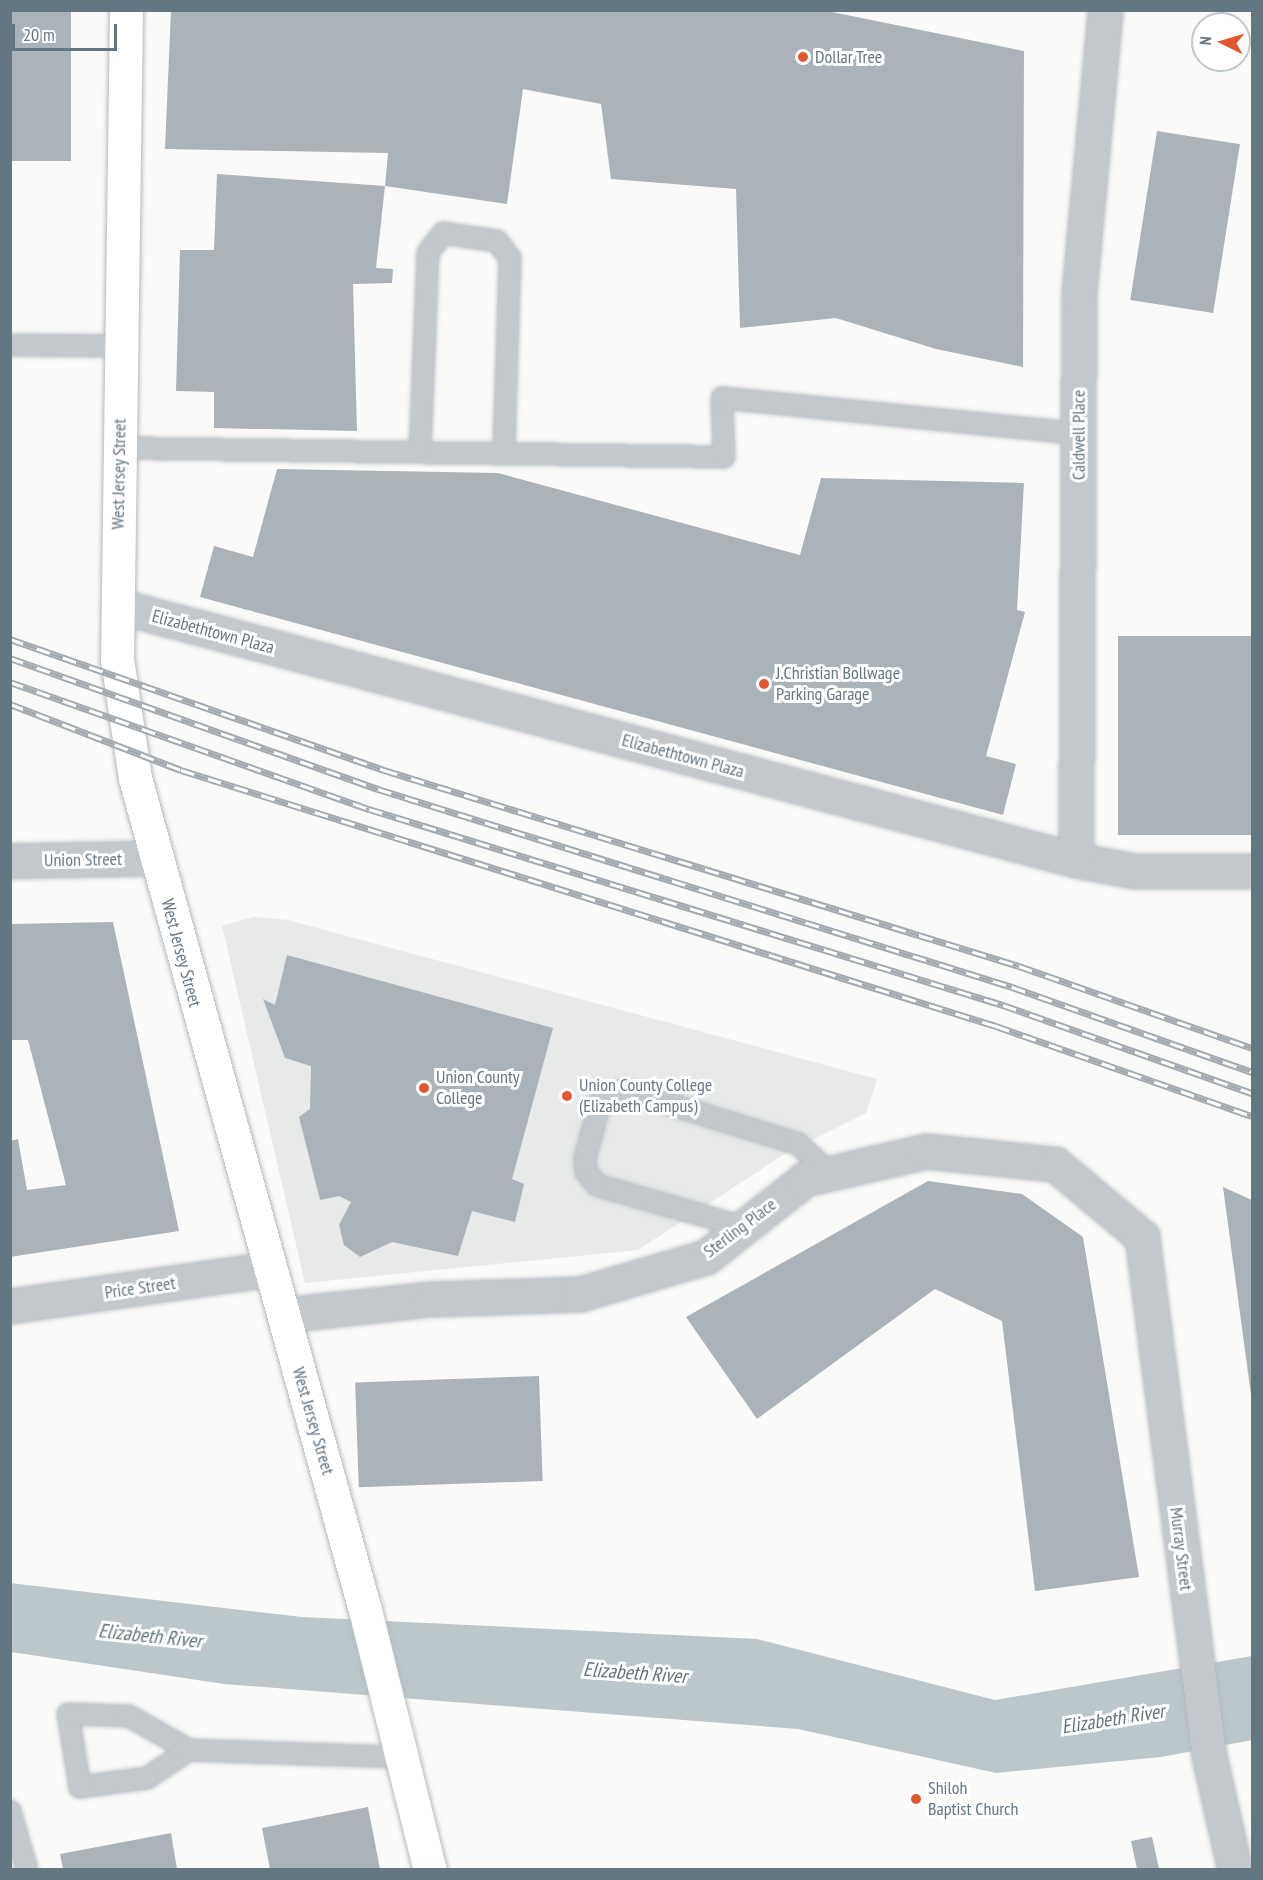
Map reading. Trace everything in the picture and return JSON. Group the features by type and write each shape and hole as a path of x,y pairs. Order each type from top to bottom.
{"street":[{"name":"West Jersey Street","path":"126,10 117,659 133,767 155,858 365,1610 430,1869"},
{"name":"Caldwell Place","path":"1076,860 1079,292 1105,10"},
{"name":"Elizabethtown Plaza","path":"118,606 1076,860 1134,871 1252,871"},
{"name":"Union Street","path":"10,861 155,858"},
{"name":"Sterling Place","path":"283,1315 431,1299 580,1294 706,1257 805,1179 927,1151 1055,1164 1134,1228"},
{"name":"Murray Street","path":"1134,1228 1142,1237 1195,1664 1209,1756 1235,1869"},
{"name":"Price Street","path":"10,1306 269,1269"}],"lane":[{"path":"420,452 428,253 443,233 497,241 510,258 504,453"},
{"path":"10,345 121,346"},
{"path":"120,448 724,457 722,398 1080,434"},
{"path":"743,1227 597,1185 586,1172 585,1159 600,1102 609,1093 635,1093 798,1144 830,1173"},
{"path":"189,1750 147,1778 80,1787 68,1714 129,1716 189,1750 402,1757"},
{"path":"10,1811 27,1869"}],"shaded area":[{"name":"Union County College (Elizabeth Campus)","path":"253,917 288,920 877,1079 866,1113 786,1153 638,1250 305,1283 222,926"}],"water":[{"name":"Elizabeth River","path":"10,1583 302,1617 757,1639 995,1700 1252,1656 1252,1740 1161,1757 996,1773 798,1729 224,1684 11,1652"}],"building":[{"path":"10,10 71,10 71,161 10,161"},
{"path":"171,10 822,10 1024,51 1023,367 936,349 836,318 740,328 736,189 611,179 601,104 523,89 507,204 385,186 388,153 165,149"},
{"path":"1157,131 1240,144 1213,313 1130,300"},
{"path":"217,174 385,186 376,268 393,269 392,283 353,284 357,431 214,428 214,392 176,391 180,250 214,250"},
{"name":"J.Christian Bollwage Parking Garage","path":"277,469 498,473 800,555 821,478 1024,483 1017,610 1025,612 986,756 1016,764 1003,815 200,597 214,546 253,557"},
{"path":"1118,636 1252,636 1252,835 1118,835"},
{"path":"113,922 179,1231 10,1257 10,1141 18,1139 27,1190 66,1185 28,1040 10,1040 10,924"},
{"name":"Union County College","path":"287,955 553,1028 512,1179 524,1184 515,1222 472,1211 458,1256 392,1242 360,1257 344,1245 339,1225 351,1202 339,1196 320,1200 299,1117 310,1109 311,1066 285,1058 263,999 275,1005"},
{"path":"928,1181 1022,1194 1083,1237 1139,1577 1035,1591 1002,1321 935,1289 757,1419 686,1317"},
{"path":"1223,1187 1252,1200 1251,1395"},
{"path":"539,1376 543,1481 359,1487 355,1382"},
{"path":"368,1807 380,1869 270,1869 262,1828"},
{"path":"171,1833 177,1869 63,1869 60,1854"},
{"path":"1152,1837 1159,1869 1137,1869 1131,1841"}],"railway":[{"path":"10,639 384,770 1019,966 1252,1048"},
{"path":"10,658 378,789 1012,987 1252,1072"},
{"path":"10,682 369,809 1003,1005 1252,1093"},
{"path":"10,704 181,770 996,1026 1252,1116"}],"place":[{"name":"Dollar Tree","path":"803,57"},
{"name":"J.Christian Bollwage Parking Garage","path":"764,684"},
{"name":"Union County College","path":"424,1088"},
{"name":"Union County College (Elizabeth Campus)","path":"567,1096"},
{"name":"Shiloh Baptist Church","path":"916,1799"}]}
